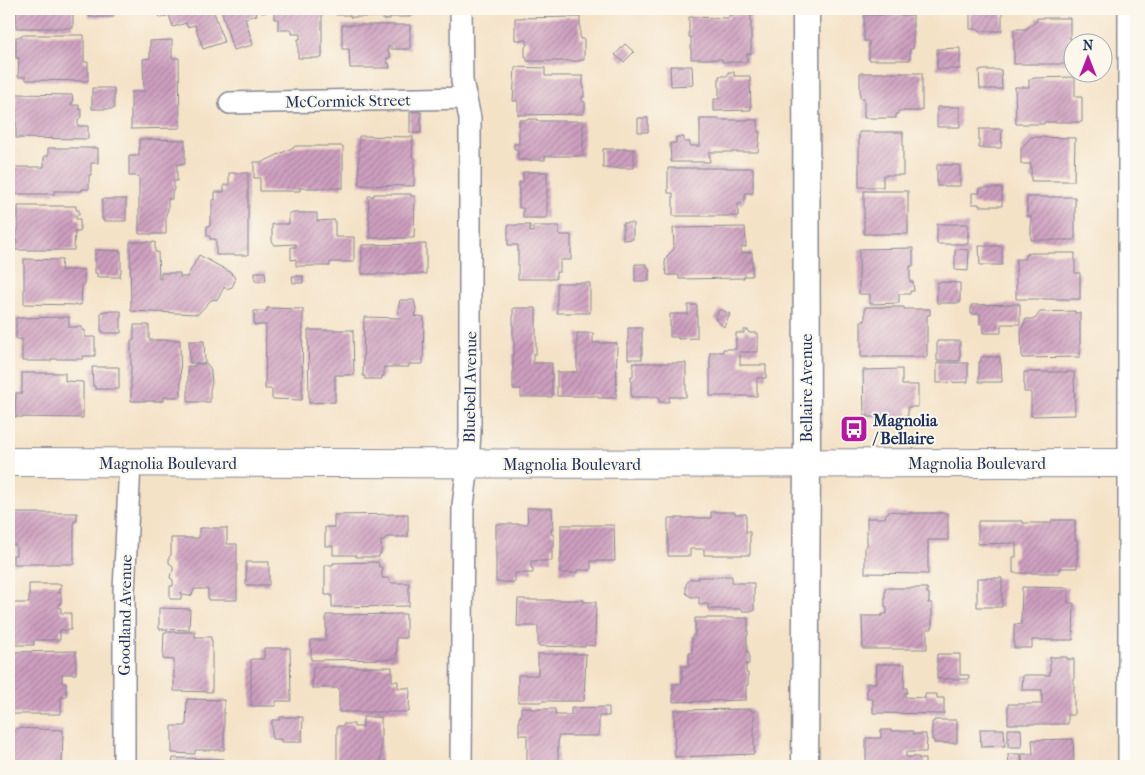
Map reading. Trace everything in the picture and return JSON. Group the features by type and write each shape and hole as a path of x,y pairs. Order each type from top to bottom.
{"main road":[{"name":"Magnolia Boulevard","path":"9,462 468,464 1133,463"}],"street":[{"name":"Bluebell Avenue","path":"461,9 462,80 470,118 470,432 463,506 461,766"},
{"name":"Bellaire Avenue","path":"806,9 806,766"},
{"path":"1129,9 1133,463 1129,766"},
{"name":"McCormick Street","path":"230,103 466,98"},
{"name":"Goodland Avenue","path":"124,766 124,590 130,463"}],"building":[{"path":"16,9 73,9 73,28 16,28"},
{"path":"89,9 114,9 114,17 89,17"},
{"path":"157,9 213,9 224,42 203,49 195,25 187,27 186,23 173,27 169,15 160,18"},
{"path":"221,9 266,9 267,12 256,12 257,15 245,18 253,45 233,50"},
{"path":"277,9 322,9 322,58 298,58 298,39 300,39 300,34 292,34 292,30 278,30 278,19 274,19 274,12 277,12"},
{"path":"336,9 410,9 410,17 390,17 390,19 383,20 383,17 350,17 350,15 336,15"},
{"path":"655,9 668,9 668,13 655,13"},
{"path":"970,12 1002,12 1002,31 970,29"},
{"path":"729,15 751,15 751,54 747,54 747,62 722,62 722,59 691,59 689,17 729,18"},
{"path":"864,15 913,15 913,49 910,49 910,60 869,60 869,41 864,41"},
{"path":"580,17 580,39 584,39 584,60 527,61 525,47 527,40 515,40 515,18"},
{"path":"1037,18 1070,18 1070,32 1062,32 1062,64 1014,64 1014,29 1026,29 1037,21"},
{"path":"342,25 410,25 410,49 391,49 391,46 388,46 390,58 387,58 387,63 389,63 390,68 350,68 349,49 342,49"},
{"path":"22,35 84,35 84,62 88,62 88,81 26,80 26,77 18,77 19,58 16,58 16,37 22,37"},
{"path":"172,40 172,58 179,58 180,128 131,129 131,92 144,91 143,59 150,58 150,41"},
{"path":"625,44 634,52 624,62 615,55"},
{"path":"960,48 960,69 937,69 937,49"},
{"path":"670,66 692,66 693,85 671,86"},
{"path":"515,67 545,68 545,76 583,76 584,97 582,97 582,101 585,102 585,109 583,114 518,115 518,101 513,101"},
{"path":"979,70 1001,70 1002,89 980,89"},
{"path":"728,72 734,72 734,76 750,76 751,110 714,111 714,99 719,99 719,76 728,76"},
{"path":"860,73 922,73 922,111 898,111 896,118 864,118 864,98 860,98"},
{"path":"1062,77 1062,82 1075,82 1075,97 1082,97 1082,122 1016,124 1015,87 1029,87 1029,80 1034,78"},
{"path":"92,88 114,88 114,109 92,109"},
{"path":"16,94 72,95 73,103 71,105 79,105 79,109 81,109 78,126 88,126 88,139 16,138"},
{"path":"937,107 960,107 960,127 937,127"},
{"path":"410,112 421,112 421,133 410,133"},
{"path":"638,118 648,118 648,132 638,132"},
{"path":"537,119 537,121 583,121 583,156 545,156 545,160 518,160 518,149 514,149 514,144 519,144 519,120"},
{"path":"700,119 758,120 758,132 760,132 758,152 709,152 710,162 671,162 670,143 676,143 676,137 684,137 684,142 690,142 690,146 700,146"},
{"path":"979,129 1002,129 1001,148 979,148"},
{"path":"859,132 903,132 903,175 883,175 883,187 859,187"},
{"path":"359,136 413,137 414,186 359,185"},
{"path":"1031,137 1075,138 1074,181 1031,181 1031,164 1021,164 1021,148"},
{"path":"139,139 185,140 185,164 177,164 177,181 174,181 172,199 168,199 166,234 139,234 139,176 129,176 129,156 139,156"},
{"path":"296,146 343,146 343,188 300,188 300,191 260,191 260,178 254,178 254,162 263,162"},
{"path":"48,148 98,148 98,163 91,163 89,189 82,189 82,191 54,191 54,194 14,194 14,167 44,167 44,156 48,156"},
{"path":"603,149 634,149 634,168 603,168"},
{"path":"937,165 960,165 960,186 937,186"},
{"path":"668,168 753,168 753,193 745,193 745,200 738,204 738,216 673,216 673,193 668,193"},
{"path":"523,172 547,172 547,218 523,218 523,208 519,208 519,182 523,182"},
{"path":"229,173 248,173 248,255 216,255 216,239 210,239 210,236 207,236 207,226 210,226 210,216 212,216 212,200 215,200 215,192 224,192 224,185 229,185"},
{"path":"979,188 1002,188 1002,206 979,206 979,204 972,204 972,193 980,193"},
{"path":"864,191 908,191 908,234 864,234"},
{"path":"374,194 411,194 411,196 415,196 414,238 370,238 368,196 374,196"},
{"path":"1027,197 1075,197 1075,240 1031,240 1031,216 1027,216"},
{"path":"102,199 126,199 126,221 103,221"},
{"path":"18,206 76,206 76,210 79,210 79,215 76,215 76,219 80,219 80,232 75,232 74,250 15,250 15,243 17,243 15,231 18,231"},
{"path":"289,213 317,213 317,221 335,220 335,237 354,237 354,262 330,262 330,266 296,266 296,259 291,260 291,247 296,247 296,244 275,245 272,241 272,224 289,224"},
{"path":"623,223 633,223 633,239 623,240"},
{"path":"937,224 968,224 968,244 937,244"},
{"path":"508,225 530,225 530,232 533,232 533,226 559,226 559,235 571,235 571,260 560,260 560,272 556,272 556,279 518,279 518,245 508,245"},
{"path":"745,227 746,247 741,247 741,253 752,252 752,276 744,276 744,278 679,279 679,275 667,275 665,262 667,256 674,249 673,228"},
{"path":"130,242 155,242 155,252 158,252 159,279 161,279 161,273 180,273 180,277 187,277 199,255 232,273 235,281 232,287 226,289 224,287 218,299 211,300 198,314 131,311"},
{"path":"426,244 426,274 362,274 362,245"},
{"path":"979,246 1002,246 1002,265 980,265"},
{"path":"913,248 913,266 910,266 910,282 913,282 914,291 910,291 910,294 899,294 899,303 870,304 870,294 859,294 859,249"},
{"path":"955,249 969,250 968,271 955,270"},
{"path":"95,250 121,251 120,277 97,277 97,273 95,273"},
{"path":"1029,253 1075,253 1075,273 1080,273 1080,299 1016,299 1016,259 1025,259 1025,256"},
{"path":"24,259 62,260 61,270 84,270 81,305 24,304"},
{"path":"635,264 646,264 650,271 649,281 635,281"},
{"path":"255,272 265,272 266,281 255,281"},
{"path":"292,276 303,276 303,283 293,283"},
{"path":"937,282 960,283 960,303 937,303"},
{"path":"557,283 590,283 590,313 557,313"},
{"path":"400,300 414,300 415,317 424,317 423,364 409,364 409,367 384,367 382,379 365,379 365,376 363,376 364,317 402,318 398,314"},
{"path":"1020,304 1020,324 1001,324 1001,333 983,333 983,324 980,324 980,314 971,314 971,305"},
{"path":"688,305 697,305 697,338 678,339 678,337 670,337 670,314 688,314"},
{"path":"865,307 930,309 930,315 927,315 927,357 861,357 861,321 865,321"},
{"path":"267,308 303,309 302,400 272,399 272,389 265,389 266,325 254,325 254,311 267,311"},
{"path":"513,308 536,308 536,354 533,354 533,363 552,363 552,397 521,397 521,389 513,389"},
{"path":"720,309 730,314 724,327 715,319"},
{"path":"121,311 121,333 103,333 101,331 101,312"},
{"path":"1075,311 1075,313 1080,313 1080,357 1022,358 1021,330 1026,319 1035,319 1040,312"},
{"path":"69,317 69,327 82,327 82,330 85,330 85,337 95,337 95,356 83,356 83,359 22,361 22,339 16,339 16,318"},
{"path":"134,325 149,325 149,340 180,340 181,397 164,397 164,401 131,401 131,340 134,340"},
{"path":"628,328 642,328 642,359 628,359"},
{"path":"308,330 353,330 354,375 335,375 335,402 309,403"},
{"path":"744,330 748,330 749,333 758,333 758,352 740,352 740,365 766,365 766,378 757,378 757,396 710,396 710,352 736,349 736,333 744,333"},
{"path":"577,333 593,333 593,343 617,343 616,398 557,396 557,372 577,372"},
{"path":"189,341 204,341 205,363 190,363"},
{"path":"937,341 960,341 960,361 937,361"},
{"path":"981,357 1000,357 1002,382 979,382 979,362 981,362"},
{"path":"633,363 686,363 686,397 669,397 669,402 659,402 659,397 631,397"},
{"path":"937,363 968,363 968,382 937,383"},
{"path":"195,364 207,364 210,368 212,383 210,402 188,402 188,366 195,366"},
{"path":"92,367 119,367 119,389 95,389 95,386 93,386"},
{"path":"902,369 902,385 918,385 918,407 908,407 908,416 903,417 868,417 868,415 864,415 863,370"},
{"path":"1024,372 1074,372 1075,415 1031,416 1031,392 1024,392"},
{"path":"22,373 65,373 65,381 83,382 83,418 15,417 16,393 22,393"},
{"path":"527,508 552,508 553,529 551,529 552,535 554,535 554,547 552,547 552,561 531,561 533,573 515,573 515,582 496,582 496,524 528,524"},
{"path":"893,511 901,513 948,513 948,540 928,540 928,574 865,573 867,518 885,518 886,514"},
{"path":"711,512 746,514 746,532 750,532 750,555 704,555 704,549 690,549 690,556 668,556 668,518 711,518"},
{"path":"77,513 77,521 74,521 74,564 13,564 13,555 16,555 16,545 9,545 9,514"},
{"path":"408,514 408,537 386,537 384,541 381,541 381,554 379,554 379,557 333,555 333,546 325,546 325,527 334,527 334,515"},
{"path":"1051,520 1075,520 1077,568 1059,568 1059,573 1013,573 1013,557 1016,557 1016,543 978,544 978,521 1051,523"},
{"path":"561,525 614,525 615,561 591,561 591,570 577,570 577,573 560,573"},
{"path":"199,528 227,528 227,544 237,544 237,600 208,600 208,589 194,589 192,595 189,596 181,592 181,599 170,599 170,586 173,586 173,580 170,578 173,566 169,563 171,538 199,538"},
{"path":"246,562 269,562 269,585 246,585"},
{"path":"378,562 379,567 382,567 382,578 388,578 392,583 409,583 409,606 332,607 332,595 325,595 325,565 333,565 333,563"},
{"path":"732,576 732,583 754,583 754,611 708,609 708,604 699,604 699,597 691,597 686,593 686,584 690,579"},
{"path":"977,578 1002,578 1002,607 977,607"},
{"path":"29,584 61,584 59,593 61,593 61,603 59,603 59,608 61,608 61,613 71,613 71,630 60,630 60,640 34,640 34,645 9,645 10,603 29,603"},
{"path":"1022,587 1068,588 1068,603 1074,603 1073,640 1032,640 1032,648 1014,648 1014,624 1021,625"},
{"path":"885,588 927,588 927,593 929,593 928,603 932,603 932,629 927,629 927,649 863,649 862,616 882,616 882,614 887,614"},
{"path":"518,599 584,600 584,602 596,602 595,646 538,646 538,626 517,626"},
{"path":"159,608 190,609 189,630 159,629"},
{"path":"406,614 406,638 396,638 397,659 311,660 311,640 326,640 326,615"},
{"path":"695,618 748,618 747,652 749,652 749,664 746,664 748,685 746,685 746,700 673,702 673,684 682,684 682,666 689,666 689,653 692,653 692,636 695,636"},
{"path":"164,632 195,632 195,637 211,637 212,692 174,691 174,660 163,659"},
{"path":"264,648 290,648 291,701 276,701 276,706 251,706 251,659 264,659"},
{"path":"76,651 76,674 62,674 62,683 66,683 66,697 61,697 61,714 9,714 9,652"},
{"path":"538,654 586,654 584,701 518,702 518,675 538,675"},
{"path":"937,654 960,654 960,675 969,675 969,679 937,679"},
{"path":"1050,657 1074,659 1074,715 1068,715 1068,724 1008,724 1008,704 1042,704 1042,690 1022,690 1023,675 1050,675"},
{"path":"877,664 905,664 904,688 907,688 907,693 905,693 905,697 925,698 925,694 937,694 937,698 944,698 944,714 873,713 873,699 867,699 867,683 876,683"},
{"path":"313,667 392,667 392,681 398,681 398,688 410,688 409,712 339,712 339,688 312,688"},
{"path":"187,699 224,700 224,750 195,750 195,754 172,753 172,726 186,726"},
{"path":"521,707 555,709 555,715 571,715 571,708 609,707 609,716 599,716 599,736 558,736 558,766 527,766 527,735 519,735"},
{"path":"751,709 751,711 754,711 754,754 675,757 674,710"},
{"path":"280,717 303,717 302,742 281,742 281,739 272,739 272,720 280,720"},
{"path":"363,717 381,717 381,766 337,766 337,726 354,724 354,727 363,727"},
{"path":"934,720 957,720 957,743 934,743 934,740 932,740 932,722"},
{"path":"16,728 63,730 62,766 9,766 9,731 16,731"},
{"path":"980,729 1004,729 1005,746 981,747"},
{"path":"1008,729 1021,729 1022,747 1008,747"},
{"path":"881,730 913,731 913,734 926,734 926,752 906,752 906,757 925,759 925,766 866,766 866,738 881,738"},
{"path":"1073,739 1074,766 1023,766 1022,754 1033,754 1032,740"},
{"path":"1008,754 1021,754 1021,766 1009,766"},
{"path":"173,758 224,759 224,762 235,762 234,766 172,766"},
{"path":"752,763 752,766 701,766 701,764"}],"place":[{"name":"Magnolia / Bellaire","path":"854,429"}]}
